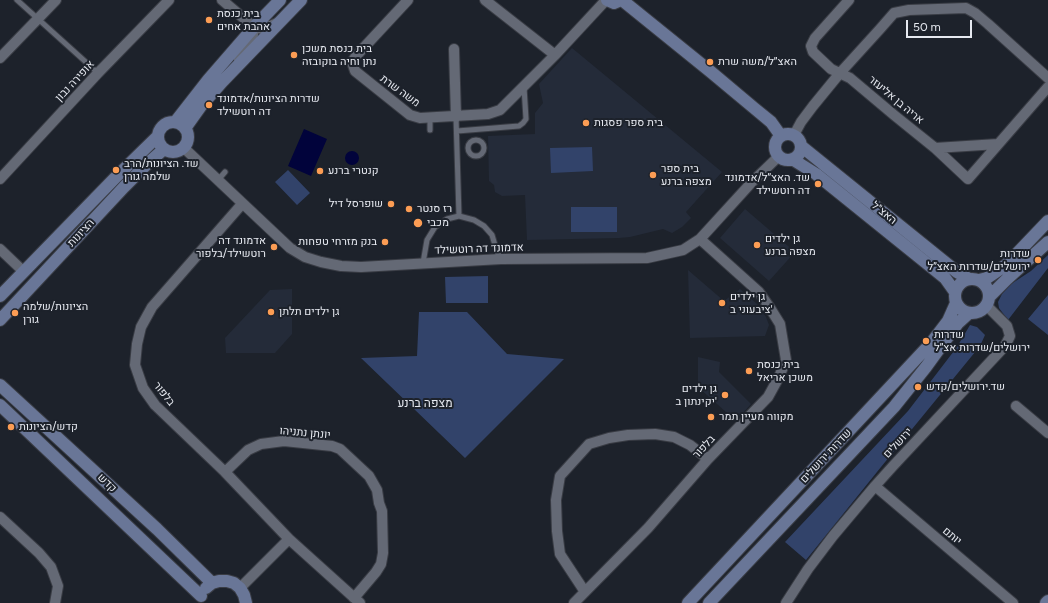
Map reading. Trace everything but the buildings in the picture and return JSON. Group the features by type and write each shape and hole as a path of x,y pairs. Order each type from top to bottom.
{"main road":[{"path":"180,124 192,99 254,27 280,0"},
{"path":"180,124 201,106 301,0"},
{"path":"606,0 614,3 621,0 771,122 781,136"},
{"path":"172,121 180,124 189,136 184,148 174,152 164,149 161,146 158,136 159,131 164,124 172,121"},
{"path":"788,134 794,135 799,139 801,146 798,155 792,159 785,159 779,156 776,144 781,136 788,134"},
{"name":"הציונות","path":"0,296 23,271 158,136"},
{"name":"האצ\"ל","path":"801,146 957,272 974,279"},
{"name":"הציונות","path":"0,320 124,187 164,149"},
{"name":"האצ\"ל","path":"792,159 816,174 945,278 956,298"},
{"path":"1048,221 1006,265 987,278 974,279 960,283 956,298 964,311 968,313 979,312 1007,279 1048,242"},
{"path":"974,279 987,286 988,301"},
{"name":"שדרות ירושלים","path":"688,603 932,342 948,321 956,298"},
{"name":"שדרות ירושלים","path":"709,603 894,407 926,367 958,323 968,313"},
{"name":"קדש","path":"0,385 157,529 212,583"},
{"name":"קדש","path":"0,405 201,600"},
{"path":"201,600 204,591 212,583 227,581 234,583 240,588 246,603"}],"street":[{"path":"0,58 56,0"},
{"name":"אופירה נבון","path":"0,179 98,73 169,0"},
{"path":"222,0 254,27 263,29 280,21"},
{"name":"משה שרת","path":"408,0 352,62 355,70 410,115 420,118 488,114 500,110 555,55 606,0"},
{"path":"485,0 555,55"},
{"name":"אריה בן אליעזר","path":"849,0 815,38 811,46 813,52 831,68 850,78 935,148 968,179 1048,87"},
{"path":"794,135 801,122 840,73 894,14 909,10 950,4 966,8 975,13 1048,78"},
{"path":"222,82 249,44 253,35 254,27"},
{"path":"454,49 456,117"},
{"path":"935,148 998,144"},
{"name":"אדמונד דה רוטשילד","path":"184,148 290,248 304,257 321,262 347,266 501,259 647,258 683,250 700,239 752,182 779,156"},
{"name":"בלפור","path":"242,204 152,307 141,327 137,344 135,365 143,388 155,405 225,472 288,539 357,600"},
{"name":"בלפור","path":"574,603 648,528 708,459 768,397 786,360 780,324 759,292 700,239"},
{"path":"0,250 23,271"},
{"name":"ירושלים","path":"786,603 808,569 833,536 875,486 1008,342 1010,336 1007,326 988,301"},
{"path":"1016,406 1048,433"},
{"path":"585,592 560,554 557,531 556,500 560,476 589,444 609,438 628,435 655,434 674,437 690,445 708,459"},
{"name":"יונתן נתניהו","path":"225,472 248,450 261,444 284,440 332,446 340,449 369,476 377,490 382,511 383,553 381,564 357,600"},
{"name":"יותם","path":"875,486 1013,603"},
{"path":"0,517 40,553 51,567 58,586 55,603"},
{"path":"240,588 288,539"}],"lane":[{"path":"17,0 98,73"},
{"path":"457,131 519,126 526,119 524,86"},
{"path":"456,117 459,216"},
{"path":"430,118 430,130"},
{"path":"218,180 225,172"},
{"path":"423,263 427,240 435,227 447,219 459,216 474,220 484,226 492,235 497,252 501,259"}],"shaded area":[{"path":"572,48 722,172 686,212 691,218 682,227 672,233 663,229 630,237 619,238 527,240 525,195 502,196 495,192 494,185 489,181 488,136 535,134 535,113 543,103 539,84"},
{"path":"304,129 327,139 311,176 288,166"},
{"path":"592,147 593,171 551,173 550,148"},
{"path":"352,151 357,153 359,158 357,163 352,165 347,163 345,158 347,153"},
{"path":"288,170 310,193 297,205 275,182"},
{"path":"571,207 617,207 617,232 571,232"},
{"name":"גן ילדים מצפה ברנע","path":"745,209 795,252 769,281 720,238"},
{"path":"1048,255 1048,268 1008,320 999,308 998,302 1002,294 1011,284 1031,271"},
{"name":"גן ילדים ציבעוני ב'","path":"688,270 724,301 740,289 757,304 766,317 769,325 765,336 690,338"},
{"path":"488,276 488,303 446,303 445,277"},
{"name":"גן ילדים תלתן","path":"292,289 292,334 275,353 226,353 225,338 270,290"},
{"path":"1048,295 1048,335 1028,319"},
{"path":"419,312 467,312 507,354 564,359 465,458 361,358 417,356"},
{"path":"970,325 977,327 985,335 980,346 806,560 785,542 908,411 957,347"},
{"name":"גן ילדים יקינתון ב'","path":"698,357 720,362 719,372 751,404 736,421 698,387"}],"place":[{"name":"בית כנסת אהבת אחים","path":"209,20"},
{"name":"בית כנסת משכן נתן וחיה בוקובזה","path":"294,55"},
{"name":"האצ״ל/משה שרת","path":"710,62"},
{"name":"שדרות הציונות/אדמונד דה רוטשילד","path":"209,105"},
{"name":"בית ספר פסגות","path":"586,123"},
{"name":"שד. הציונות/הרב שלמה גורן","path":"116,170"},
{"name":"קנטרי ברנע","path":"320,171"},
{"name":"בית ספר מצפה ברנע","path":"653,175"},
{"name":"שד. האצ״ל/אדמונד דה רוטשילד","path":"818,184"},
{"name":"שופרסל דיל","path":"391,204"},
{"name":"רז סנטר","path":"409,209"},
{"name":"מכבי","path":"418,223"},
{"name":"בנק מזרחי טפחות","path":"385,242"},
{"name":"גן ילדים מצפה ברנע","path":"757,245"},
{"name":"אדמונד דה רוטשילד/בלפור","path":"274,247"},
{"name":"שדרות ירושלים/שדרות האצ״ל","path":"1038,260"},
{"name":"גן ילדים ציבעוני ב'","path":"722,303"},
{"name":"גן ילדים תלתן","path":"271,312"},
{"name":"הציונות/שלמה גורן","path":"15,313"},
{"name":"שדרות ירושלים/שדרות אצ״ל","path":"926,341"},
{"name":"בית כנסת משכן אריאל","path":"749,371"},
{"name":"שד.ירושלים/קדש","path":"918,387"},
{"name":"גן ילדים יקינתון ב'","path":"725,395"},
{"name":"מקווה מעיין תמר","path":"711,417"},
{"name":"קדש/הציונות","path":"11,427"}],"district":[{"name":"מצפה ברנע","path":"425,403"}]}
